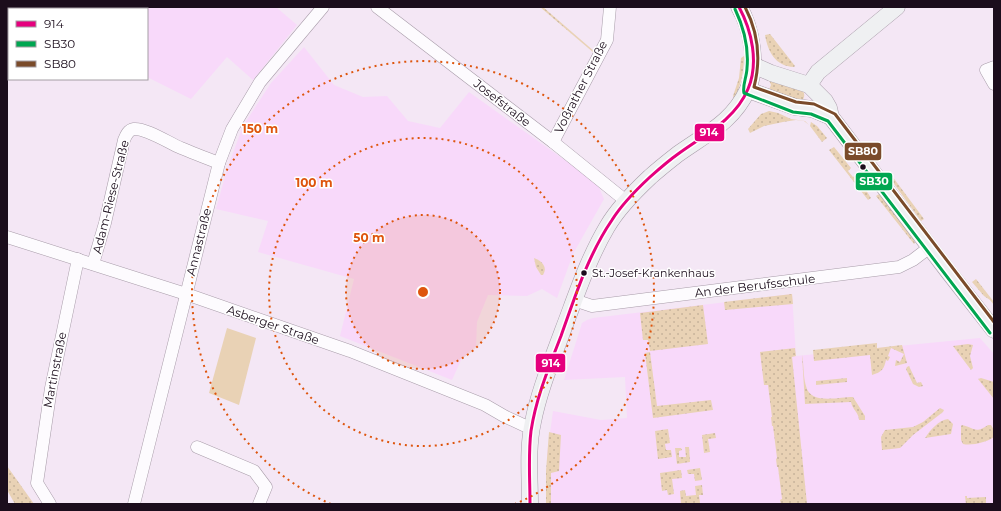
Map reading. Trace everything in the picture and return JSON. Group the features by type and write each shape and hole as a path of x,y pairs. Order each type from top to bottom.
{"main road":[{"path":"530,504 532,422 546,374 574,300 608,226 626,201 651,176 678,154 717,128 733,113 748,90 752,78 752,47 743,13 739,7"},
{"path":"809,85 818,72 897,7"},
{"path":"753,65 771,73 809,85 825,101 832,117 994,330"},
{"path":"806,107 810,104 813,98 809,85"},
{"path":"748,90 795,107 806,107 832,117"}],"street":[{"name":"Annastraße","path":"134,504 219,163 232,129 260,82 323,7"},
{"name":"Josefstraße","path":"377,7 553,142 626,201"},
{"name":"Voßrather Straße","path":"553,142 607,40 610,7"},
{"path":"994,67 986,70 994,84"},
{"name":"Adam-Riese-Straße","path":"93,264 105,223 126,134 135,129 144,131 219,163"},
{"name":"Asberger Straße","path":"7,237 186,294 350,351 485,405 532,429"},
{"name":"An der Berufsschule","path":"574,300 592,306 899,267 913,260 930,247"},
{"name":"Martinstraße","path":"50,504 36,483 51,388 78,259"},
{"path":"196,447 254,471 266,487 259,504"}],"shaded area":[{"path":"70,7 276,7 297,25 253,80 227,57 191,99 148,78 148,8"},
{"path":"540,7 543,7 595,52 594,53"},
{"path":"770,34 795,66 794,67 787,66 777,61 770,52 765,35"},
{"path":"304,47 334,85 363,97 387,96 408,121 440,128 469,92 597,183 604,199 573,254 557,298 542,289 527,296 488,295 477,322 476,346 462,358 452,380 340,336 354,279 258,252 268,221 216,209 227,169 243,126 271,83"},
{"path":"744,56 742,78 734,99 733,96 739,78 741,58"},
{"path":"769,80 802,90 804,94 803,100 768,92 771,85"},
{"path":"769,111 791,119 805,121 809,125 804,121 796,120 764,126 750,133 748,129 761,114"},
{"path":"811,122 817,126 827,138 822,142 810,126"},
{"path":"834,147 851,168 848,171 853,177 856,175 857,176 871,198 868,200 829,150"},
{"path":"888,173 924,219 921,221 889,177 886,178 884,175"},
{"path":"879,194 908,227 915,243 914,244 876,196"},
{"path":"534,258 543,265 545,269 543,275 541,275 536,267"},
{"path":"976,279 994,302 994,305 972,282"},
{"path":"792,294 796,356 980,338 994,354 994,504 547,504 547,454 553,411 601,420 627,418 625,377 564,380 582,323 593,318"},
{"path":"792,294 793,304 725,310 724,302"},
{"path":"703,305 708,344 650,351 648,340 643,340 640,313"},
{"path":"227,328 256,338 239,405 209,393"},
{"path":"877,343 877,348 902,345 907,363 895,366 896,360 900,362 904,354 891,348 888,361 886,360 883,368 878,373 872,375 870,355 814,361 813,350"},
{"path":"968,344 973,345 970,356 973,368 971,370 953,346"},
{"path":"795,348 796,356 792,357 807,504 781,504 780,500 782,499 768,385 764,385 760,352"},
{"path":"650,352 657,406 711,400 713,410 653,418 645,353"},
{"path":"802,355 805,382 809,392 813,396 825,399 853,397 865,416 865,420 859,420 851,402 805,404"},
{"path":"909,366 917,383 921,382 923,386 919,387 913,384 906,369"},
{"path":"847,378 847,382 816,385 816,381"},
{"path":"981,378 994,382 994,399 978,379"},
{"path":"940,408 944,410 943,412 913,435 900,448 882,450 881,437 885,430 913,427 923,422"},
{"path":"948,419 953,424 951,434 925,438 941,421"},
{"path":"962,425 977,430 991,425 994,430 994,437 979,443 963,444 961,440"},
{"path":"668,429 670,443 665,444 666,450 671,450 672,457 658,459 655,431"},
{"path":"549,432 561,435 559,471 551,473 551,504 546,504 546,471"},
{"path":"715,433 716,438 708,439 710,452 704,453 702,435"},
{"path":"685,447 689,447 690,462 677,464 675,448 681,448 682,450 679,451 679,457 686,457"},
{"path":"7,466 34,504 15,504 7,490"},
{"path":"700,468 702,480 695,481 694,474 688,474 687,470"},
{"path":"681,470 682,478 672,479 674,494 668,495 667,490 662,491 660,473"},
{"path":"702,485 703,495 699,495 700,503 681,504 680,491 685,490 686,496 696,495 695,486"},
{"path":"965,496 967,496 967,498 986,497 986,504 966,504"}],"transit line":[{"name":"914","path":"530,504 530,440 536,407 543,383 577,291 603,233 634,192 667,162 727,118 735,110 748,89 753,69 752,47 744,16 739,7"},
{"name":"SB80","path":"745,7 753,26 757,46 758,56 754,87 796,102 814,104 835,114 994,322"},
{"name":"SB30","path":"735,9 741,23 746,45 747,71 744,93 793,112 811,114 828,121 990,333"}],"place":[{"name":"St.-Josef-Krankenhaus","path":"584,273"}]}
